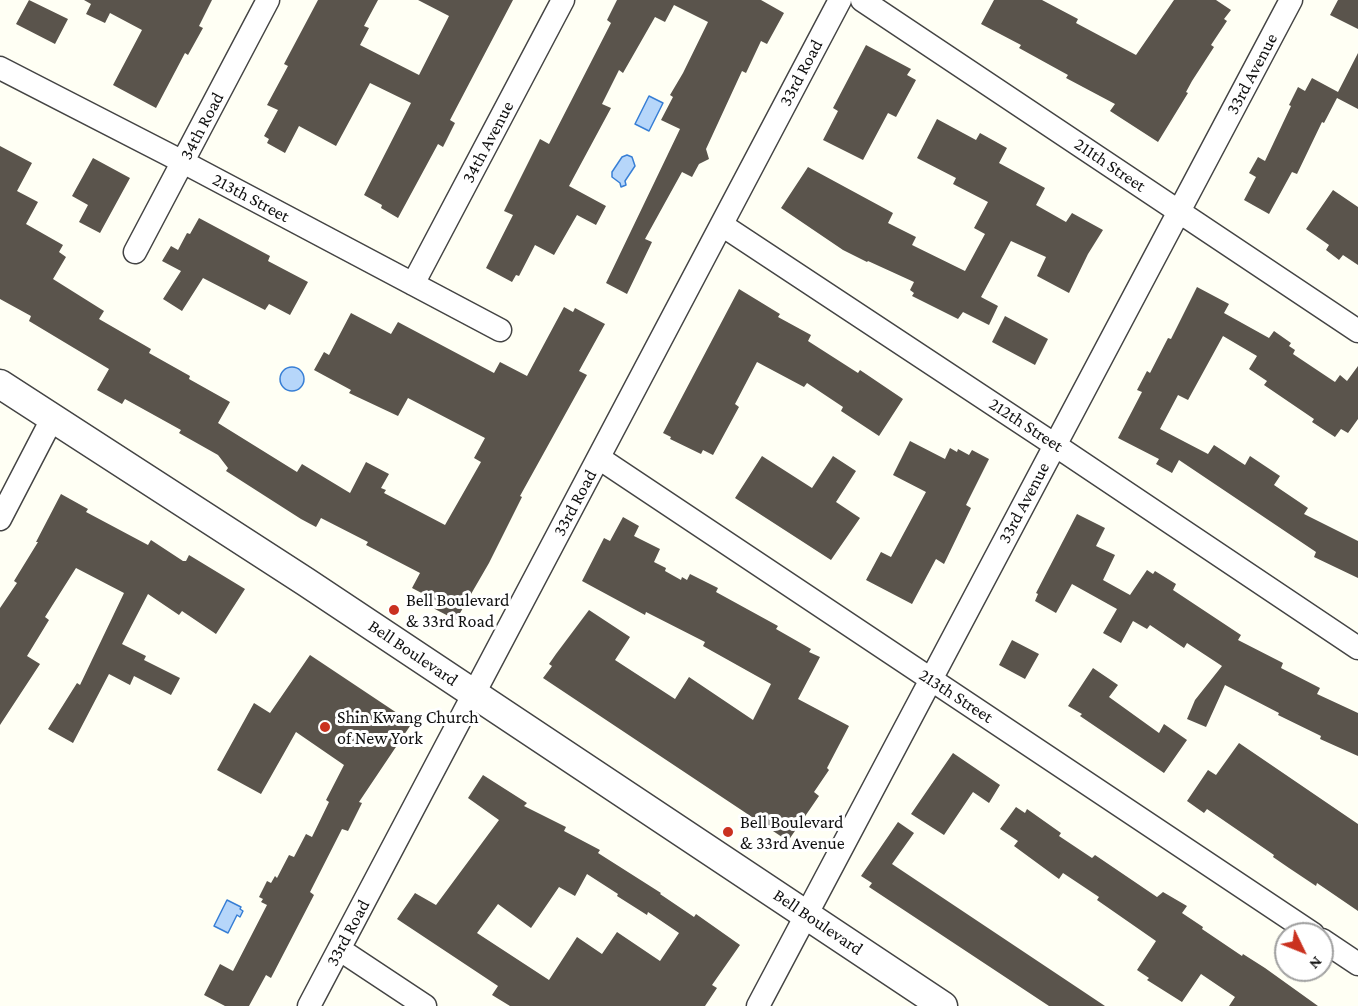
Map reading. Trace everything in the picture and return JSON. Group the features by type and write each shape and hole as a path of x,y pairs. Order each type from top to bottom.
{"street":[{"name":"34th Road","path":"135,252 268,0"},
{"name":"34th Avenue","path":"414,284 563,0"},
{"name":"33rd Road","path":"309,1006 840,0"},
{"name":"211th Street","path":"862,0 1358,331"},
{"name":"33rd Avenue","path":"758,1006 1291,0"},
{"name":"213th Street","path":"0,68 500,330"},
{"name":"212th Street","path":"722,225 1358,648"},
{"name":"Bell Boulevard","path":"0,384 474,694 943,1006"},
{"path":"0,519 53,417"},
{"name":"213th Street","path":"599,458 1295,922"},
{"path":"1334,948 1358,964"},
{"path":"339,949 425,1006"}],"water":[{"path":"649,96 663,103 649,131 635,124"},
{"path":"627,155 632,157 635,166 625,181 626,185 621,187 620,183 612,177 612,172 622,157"},
{"path":"292,367 300,371 304,379 300,387 292,391 284,387 280,379 284,371"},
{"path":"227,900 241,907 243,911 240,917 237,915 228,933 214,926"}],"building":[{"path":"29,0 68,19 55,44 16,24"},
{"path":"84,0 212,0 199,26 203,28 188,55 185,53 156,108 113,85 142,30 110,13 105,23 86,14 91,4"},
{"path":"318,0 378,0 364,26 369,28 360,45 419,75 449,16 418,0 513,0 450,120 455,123 443,147 438,144 398,218 381,208 382,205 364,195 411,103 370,83 336,146 299,126 285,153 267,143 269,139 264,136 278,110 267,105 288,66 284,64"},
{"path":"617,0 761,0 784,13 767,44 761,41 746,73 742,71 706,149 709,159 699,164 692,177 682,172 645,239 652,242 627,294 606,283 680,129 661,120 673,97 670,95 708,22 674,5 665,22 655,17 623,73 619,70 602,104 611,108 569,186 606,206 596,225 577,215 554,255 535,245 519,276 516,275 512,282 486,268 513,215 504,211 540,139 549,144 611,23 607,20"},
{"path":"994,0 1042,0 1078,19 1076,23 1136,55 1174,0 1216,0 1231,10 1224,19 1227,21 1211,45 1214,47 1158,142 1110,111 1115,104 1066,78 1068,75 1019,48 1021,45 981,24"},
{"path":"1338,0 1358,0 1358,29 1330,15"},
{"path":"866,45 911,69 907,75 916,80 896,117 888,113 863,160 823,140 838,111 833,108"},
{"path":"1358,53 1358,109 1337,98 1324,123 1322,122 1297,174 1292,172 1269,214 1244,200 1256,177 1249,173 1258,157 1265,161 1298,87 1305,91 1312,78 1338,92"},
{"path":"937,119 976,140 980,133 1007,148 999,163 1045,188 1036,205 1066,222 1072,213 1103,230 1088,254 1069,293 1037,276 1046,257 1011,241 981,297 998,306 989,325 963,312 958,319 912,296 914,293 910,290 914,282 843,250 781,208 808,167 893,213 888,223 916,237 912,245 965,271 985,234 974,228 988,202 953,184 956,178 917,158"},
{"path":"0,146 32,163 17,191 38,202 26,224 63,245 59,252 66,257 53,279 104,311 99,319 151,349 149,353 190,376 189,379 230,402 218,423 297,472 302,464 350,493 366,462 389,474 381,488 386,490 384,493 445,525 481,462 474,458 485,438 408,398 398,416 349,393 351,390 314,370 324,352 329,355 351,313 391,334 398,322 494,373 500,362 527,376 564,307 573,312 575,308 605,324 579,371 587,375 520,496 522,497 489,563 456,620 433,608 437,601 412,588 420,573 366,545 368,542 321,518 316,527 301,519 226,471 228,468 218,455 179,433 181,430 125,399 122,404 97,390 109,369 29,321 31,316 0,299"},
{"path":"93,158 130,178 100,233 79,222 88,205 72,196"},
{"path":"1333,190 1358,207 1358,265 1343,255 1339,260 1326,250 1329,245 1306,229"},
{"path":"199,218 270,256 268,261 308,282 290,315 269,304 265,310 203,278 182,311 163,299 181,271 162,261 171,246 178,250 187,233 190,234"},
{"path":"1197,287 1229,304 1224,313 1269,338 1274,331 1291,343 1289,346 1295,350 1293,354 1335,382 1340,375 1347,381 1358,366 1358,419 1348,433 1341,429 1335,437 1312,422 1314,419 1264,385 1267,381 1249,369 1257,356 1223,336 1188,400 1178,395 1160,429 1208,454 1214,445 1245,465 1250,456 1280,476 1274,485 1308,508 1304,514 1358,541 1358,578 1314,557 1316,552 1179,460 1172,473 1156,464 1159,459 1118,438 1142,392 1137,390 1147,371 1150,373 1168,338 1171,339"},
{"path":"739,289 780,314 778,317 811,335 808,341 858,373 860,370 903,399 879,436 841,411 843,407 807,383 804,387 757,362 735,404 739,407 713,455 703,450 701,454 670,439 671,437 663,433"},
{"path":"1005,316 1048,339 1035,365 992,342"},
{"path":"910,441 945,459 950,448 957,452 958,449 969,455 972,450 989,459 966,505 971,508 944,564 936,559 912,604 866,580 881,552 891,557 926,492 893,475"},
{"path":"762,456 812,488 833,456 856,471 836,502 860,518 831,560 735,498"},
{"path":"61,494 88,509 86,512 148,545 151,540 183,561 186,561 189,555 245,589 216,634 182,611 179,615 148,594 122,644 146,656 144,660 180,678 171,695 134,676 130,685 109,674 73,743 48,729 77,683 80,685 124,593 76,568 45,617 49,620 27,656 40,664 0,725 0,608 17,583 14,581 38,542 36,542"},
{"path":"1077,514 1105,528 1096,546 1115,555 1103,580 1130,595 1147,570 1153,574 1155,571 1176,584 1173,590 1241,635 1238,640 1283,663 1281,668 1320,688 1317,694 1358,713 1358,756 1320,739 1321,736 1225,685 1206,727 1187,719 1195,700 1222,666 1187,643 1184,648 1150,625 1147,629 1133,621 1121,643 1103,633 1117,609 1072,584 1056,613 1035,601 1038,594 1036,593"},
{"path":"623,517 639,526 634,536 660,549 654,562 666,568 665,571 681,580 682,577 687,580 690,574 718,588 716,592 778,626 776,629 811,649 809,652 820,657 798,699 849,726 827,768 829,770 814,792 819,796 788,841 543,678 552,666 549,664 589,610 630,637 615,660 675,699 689,677 753,720 771,684 703,646 705,642 646,612 645,615 582,581 604,538 610,541"},
{"path":"1012,640 1039,654 1025,679 999,665"},
{"path":"310,655 412,723 359,802 362,803 348,831 342,829 310,892 314,895 271,978 266,975 249,1006 225,1006 204,995 220,964 233,971 267,905 261,902 263,899 259,897 267,881 271,883 275,876 277,878 289,855 294,857 306,834 312,837 329,802 326,800 344,765 296,732 261,794 217,770 254,703 270,713"},
{"path":"1093,668 1118,685 1109,697 1159,733 1164,724 1187,740 1164,773 1068,706"},
{"path":"1239,743 1358,824 1358,911 1317,883 1316,886 1289,868 1207,809 1204,813 1187,801 1208,770 1216,775"},
{"path":"953,753 1000,785 989,803 973,792 944,835 911,814"},
{"path":"483,775 527,803 524,806 566,827 564,831 600,850 598,853 694,917 696,914 740,945 712,985 717,988 705,1006 510,1006 492,995 498,986 397,919 415,893 436,905 499,820 468,798","holes":["587,874 618,894 617,896 647,915 648,912 679,933 660,961 617,932 602,954 577,937 549,980 477,933 498,904 531,928 559,887 575,896"]},
{"path":"1016,807 1025,813 1027,809 1061,833 1059,836 1092,858 1095,855 1157,897 1163,892 1187,906 1182,913 1203,927 1202,929 1274,974 1274,982 1285,982 1318,1006 1229,1006 1235,997 1201,974 1182,1002 1147,980 1149,978 1137,970 1156,941 1097,900 1099,897 1063,873 1059,879 1014,846 1018,841 1000,829"},
{"path":"898,822 914,833 892,864 1105,1006 1049,1006 869,887 872,883 861,876"}],"place":[{"name":"Bell Boulevard & 33rd Road","path":"394,610"},
{"name":"Shin Kwang Church of New York","path":"325,727"},
{"name":"Bell Boulevard & 33rd Avenue","path":"728,832"}]}
